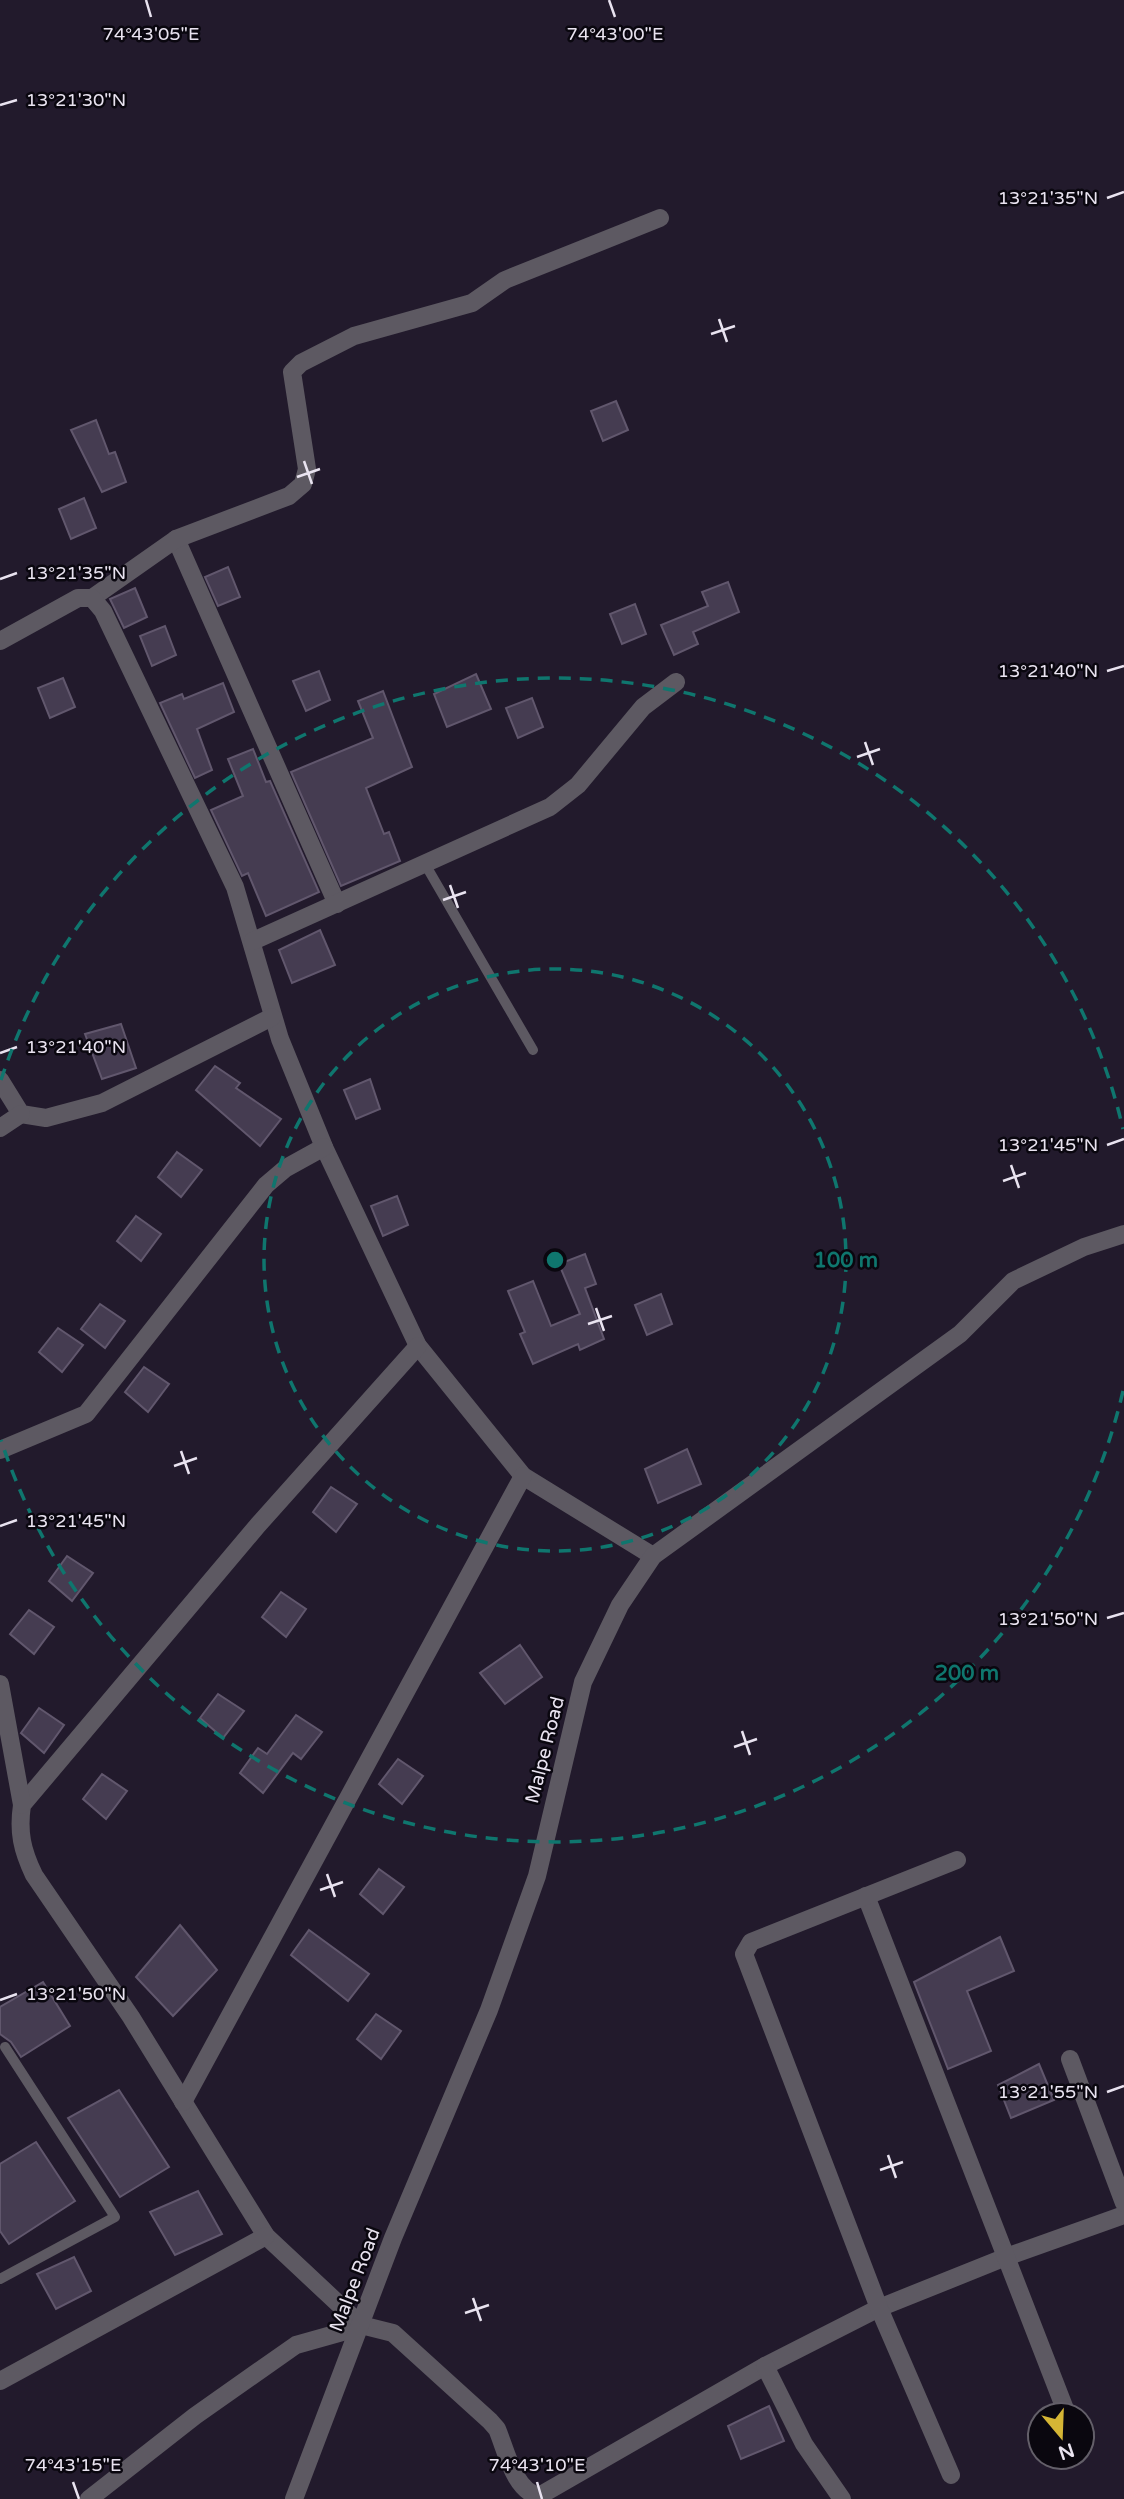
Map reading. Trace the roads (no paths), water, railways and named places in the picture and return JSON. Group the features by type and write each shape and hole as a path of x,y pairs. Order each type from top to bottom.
{"street":[{"path":"0,641 78,598 92,598 176,539 289,496 303,484 307,469 292,372 301,363 354,336 472,303 505,280 660,218"},
{"path":"176,539 337,904"},
{"path":"92,598 103,611 235,887 253,941 272,1017 324,1147 418,1346 523,1476 653,1556"},
{"path":"253,941 566,797 643,707 676,682"},
{"path":"0,1128 21,1114 46,1118 102,1103 272,1017"},
{"path":"0,1080 21,1114"},
{"path":"0,1450 86,1414 266,1185 286,1168 324,1147"},
{"name":"Malpe Road","path":"294,2499 361,2325 489,2010 537,1876 583,1682 620,1605 653,1556 960,1334 1013,1281 1084,1247 1124,1234"},
{"path":"22,1805 258,1525 418,1346"},
{"path":"183,2102 523,1476"},
{"path":"0,1684 22,1805 18,1830 24,1856 34,1875 131,2017 265,2236 361,2325"},
{"path":"951,2475 879,2308 744,1954 751,1942 957,1860"},
{"path":"866,1896 1062,2401"},
{"path":"1070,2059 1124,2203"},
{"path":"89,2499 195,2416 296,2345 361,2325 389,2330 490,2421 522,2487 530,2494 539,2496 765,2366 879,2308 1124,2215"},
{"path":"0,2381 265,2236"},
{"path":"765,2366 804,2444 842,2499"}],"lane":[{"path":"425,864 533,1050"},
{"path":"0,2279 115,2217 5,2047"}]}
